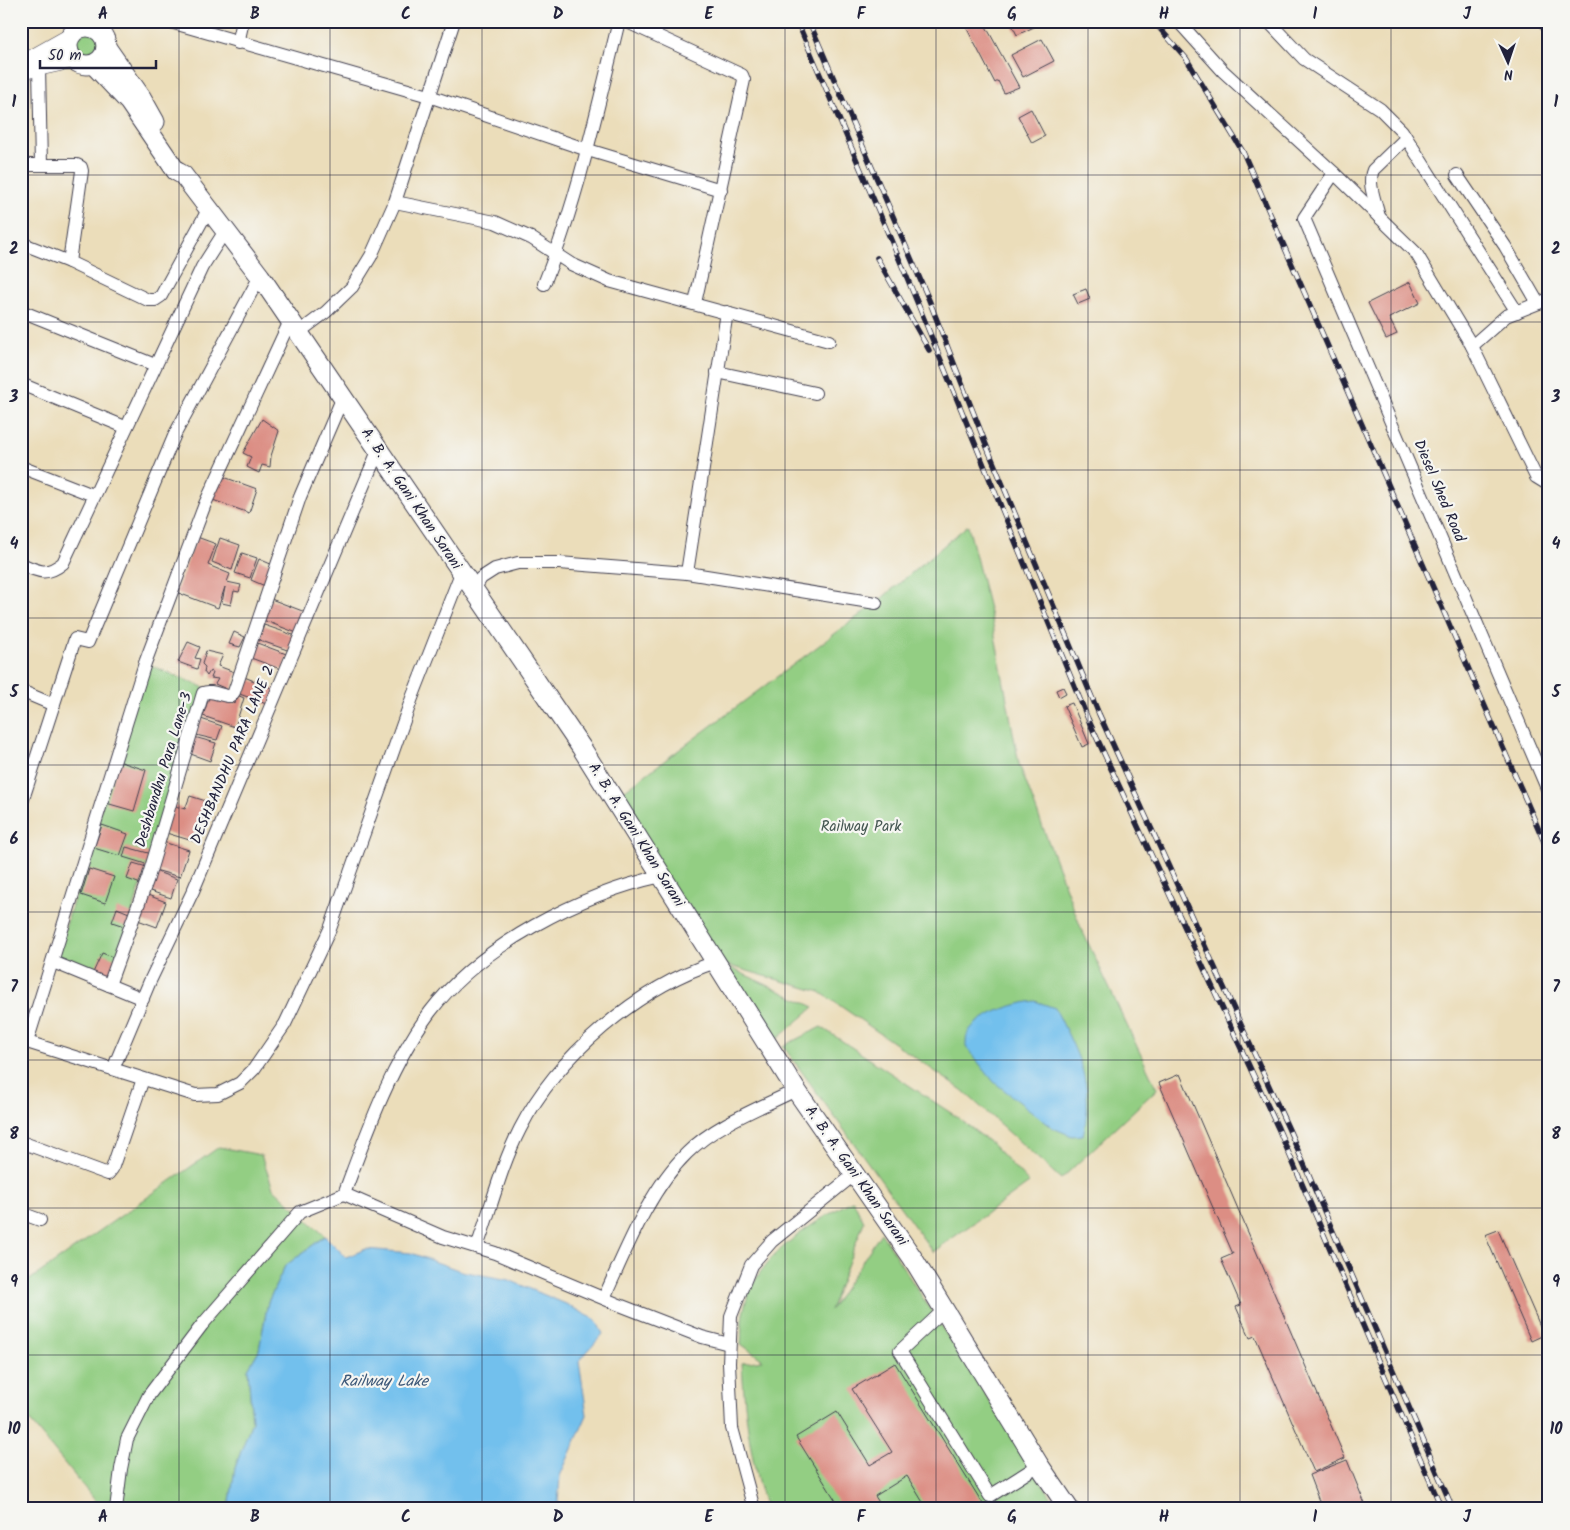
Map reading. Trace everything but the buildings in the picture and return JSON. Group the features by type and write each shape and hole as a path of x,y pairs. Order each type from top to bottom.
{"main road":[{"path":"21,70 30,66 77,29 95,29 103,34 105,54 94,65 79,64 73,60 69,53 77,29"},
{"name":"A. B. A. Gani Khan Sarani","path":"103,34 183,168 183,175"},
{"path":"30,66 73,60"},
{"name":"A. B. A. Gani Khan Sarani","path":"94,65 128,102 176,171 183,175 260,276 342,399 581,747 796,1090 856,1173 945,1309 1039,1465 1069,1509"}],"street":[{"path":"166,21 429,96 588,150 721,190"},
{"path":"238,42 243,21"},
{"path":"454,21 395,202 371,256 352,287 326,312 294,327 205,504 145,663 53,962 24,1041 195,1095 218,1094 240,1082 254,1069 285,1024 330,928 412,698 461,573"},
{"path":"544,284 557,253 588,150 619,21"},
{"path":"625,21 742,75 744,80 695,303"},
{"path":"1178,21 1223,71 1334,173 1416,253 1472,346 1536,477 1549,485"},
{"path":"1268,21 1297,54 1380,109 1393,120 1517,312"},
{"path":"1542,21 1549,28"},
{"path":"30,66 41,165"},
{"path":"1380,218 1371,184 1371,175 1373,170 1406,138"},
{"path":"21,165 77,165 81,167 69,262"},
{"name":"Diesel Shed Road","path":"1334,173 1304,218 1549,793"},
{"path":"1457,175 1544,301 1506,316 1472,346"},
{"path":"395,202 495,222 557,253 571,264 609,280 829,341"},
{"path":"21,243 69,262 148,300 155,300 161,296 209,208"},
{"path":"21,564 38,571 53,571 63,563 93,495 202,267 225,231"},
{"path":"22,800 75,639 88,642 175,434 260,276"},
{"path":"21,311 155,365"},
{"path":"687,573 727,312"},
{"path":"718,372 815,394"},
{"path":"21,384 125,427"},
{"name":"Deshbandhu Para Lane-3","path":"109,985 148,878 203,693 210,691 231,696 234,692 300,497 342,399"},
{"name":"DESHBANDHU PARA LANE 2","path":"113,1069 193,891 378,451"},
{"path":"21,467 93,495"},
{"path":"474,591 481,578 495,569 518,563 559,563 687,573 876,603"},
{"path":"21,691 54,705"},
{"path":"344,1194 368,1129 409,1047 430,1013 473,967 511,939 588,899 635,882 662,876"},
{"path":"53,962 143,999"},
{"path":"477,1247 520,1129 539,1097 561,1069 589,1038 643,998 696,968 716,962"},
{"path":"21,1142 108,1174 112,1169 143,1079"},
{"path":"604,1298 649,1202 667,1175 688,1152 718,1129 796,1090"},
{"path":"754,1509 732,1428 729,1344 731,1316 751,1265 772,1241 856,1173"},
{"path":"116,1509 120,1469 127,1439 149,1396 202,1325 300,1212 344,1194 443,1237 477,1247 702,1337 729,1344"},
{"path":"21,1213 40,1220"},
{"path":"945,1309 900,1351 990,1496 1039,1465"}],"green space":[{"path":"85,21 108,21 113,41 137,95 82,65 25,66 69,38"},
{"name":"Railway Park","path":"968,525 993,625 1019,764 1081,928 1157,1089 1061,1179 962,1090 820,992 720,963 814,1007 769,1046 613,799 876,603"},
{"path":"145,663 205,688 109,984 55,962"},
{"path":"821,1027 957,1117 992,1144 1029,1183 933,1252 783,1046"},
{"path":"219,1147 261,1155 273,1188 325,1236 285,1266 268,1302 259,1350 248,1369 252,1421 235,1468 229,1509 102,1509 21,1410 21,1286"},
{"path":"853,1200 864,1222 830,1310 881,1233 1059,1509 766,1509 749,1437 742,1363 763,1360 741,1344 744,1309 750,1290 760,1273 786,1244 819,1220"}],"water":[{"path":"1035,1001 1055,1008 1077,1055 1086,1084 1086,1117 1083,1135 1072,1136 1053,1128 994,1082 966,1047 967,1035 971,1028 987,1016 1017,1004"},
{"name":"Railway Lake","path":"325,1236 346,1257 366,1249 411,1253 461,1271 509,1280 566,1304 596,1320 603,1334 579,1361 587,1415 560,1476 558,1503 566,1509 229,1509 235,1468 252,1421 248,1369 259,1350 268,1302 285,1266"}],"railway":[{"path":"797,21 906,275 1088,719 1278,1128 1442,1509"},
{"path":"809,21 929,300 987,447 1099,714 1290,1132 1453,1509"},
{"path":"1153,21 1186,58 1243,152 1549,853"},
{"path":"877,258 929,350"}]}
